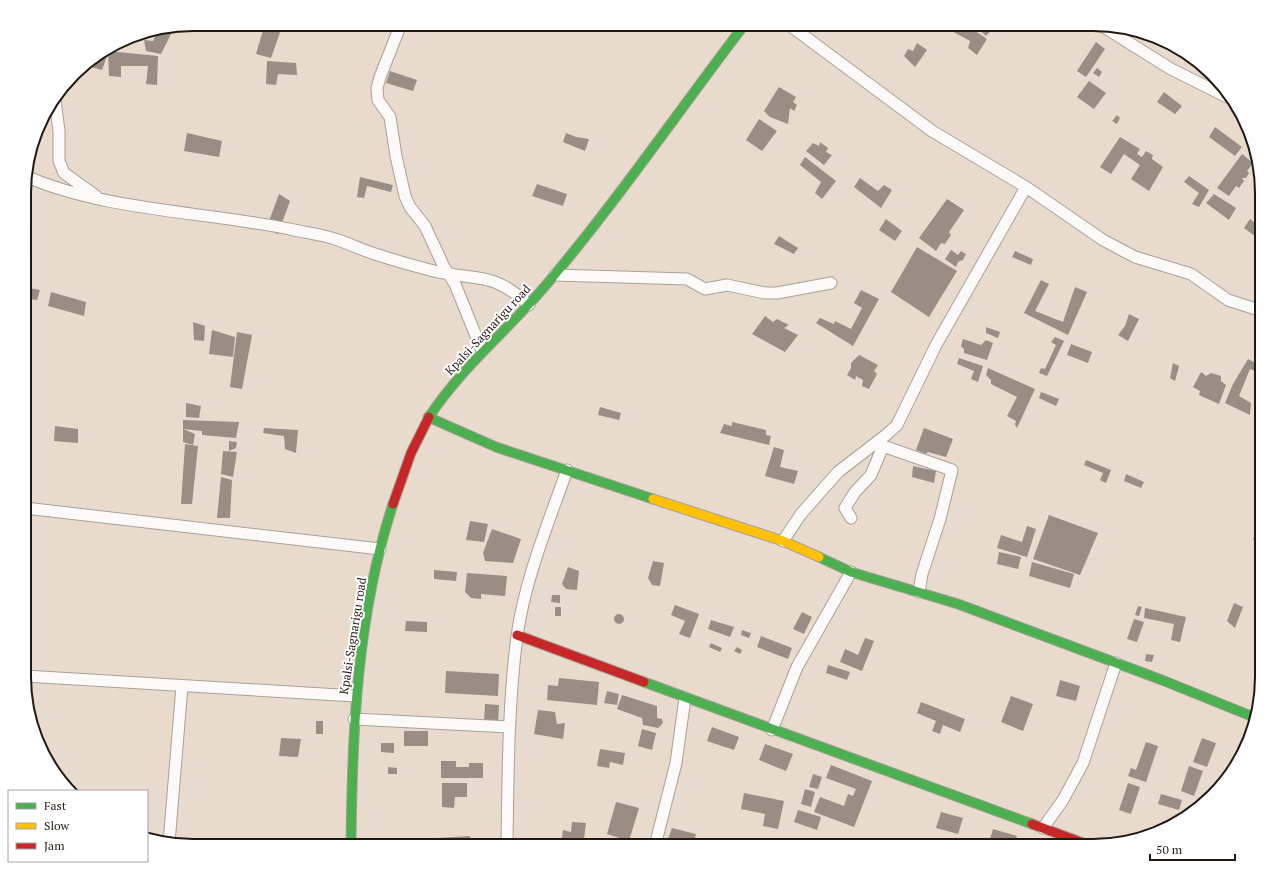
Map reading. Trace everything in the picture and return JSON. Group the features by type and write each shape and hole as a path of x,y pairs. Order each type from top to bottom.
{"street":[{"path":"398,31 380,78 378,96 380,103 390,117 396,156 405,196 410,207 425,226 457,289 482,351"},
{"name":"Kpalsi-Sagnarigu road","path":"350,839 355,696 363,633 380,549 402,475 413,446 428,417 482,351 529,304 607,213 740,31"},
{"path":"797,31 932,131 1026,187 1102,240 1135,257 1191,274 1228,300 1255,310"},
{"path":"1111,32 1171,69 1222,95"},
{"path":"56,107 59,132 59,161 64,173 99,198"},
{"path":"31,179 52,187 99,198 293,229 337,239 373,254 449,275 476,276 497,281 515,291 529,304"},
{"path":"783,541 801,514 838,472 889,433 897,425 936,345 1026,187"},
{"path":"555,275 687,279 705,289 727,285 765,293 777,293 831,283"},
{"path":"428,417 458,432 783,541 851,572 958,604 1116,663 1250,716"},
{"path":"851,518 845,508 855,492 871,475 883,446 952,470 940,519 922,574 919,592"},
{"path":"507,839 509,727 517,635 541,545 568,470"},
{"path":"31,509 380,549"},
{"path":"772,730 797,667 851,572"},
{"path":"517,635 772,730 1073,839"},
{"path":"1044,828 1063,800 1082,763 1116,663"},
{"path":"31,676 355,696"},
{"path":"169,838 182,686"},
{"path":"657,839 676,763 685,698"},
{"path":"354,719 509,727"}],"building":[{"path":"263,31 281,31 271,58 256,54"},
{"path":"952,31 975,31 987,39 977,55 968,48 970,41"},
{"path":"981,31 991,31 986,36"},
{"path":"172,32 161,54 146,51 144,40 153,41 156,36"},
{"path":"1096,42 1105,49 1086,77 1077,71"},
{"path":"917,43 927,50 915,67 904,56 908,49 913,51"},
{"path":"114,52 158,56 157,85 146,84 148,66 121,66 121,77 109,76 108,55"},
{"path":"107,56 102,70 91,67 94,64"},
{"path":"267,61 296,63 297,75 278,74 276,85 266,84"},
{"path":"1097,68 1102,72 1099,77 1093,73"},
{"path":"390,71 417,80 413,91 386,83"},
{"path":"1089,81 1106,93 1094,109 1077,97"},
{"path":"779,87 796,97 793,102 797,105 794,111 790,108 788,124 770,117 764,111"},
{"path":"1164,92 1182,106 1175,114 1157,102"},
{"path":"1117,115 1120,118 1117,124 1112,121"},
{"path":"759,119 777,131 762,151 746,140"},
{"path":"1215,127 1242,147 1235,156 1209,137"},
{"path":"187,133 222,141 219,157 184,151"},
{"path":"566,133 576,137 589,139 585,151 563,142"},
{"path":"1120,137 1140,149 1137,154 1142,157 1146,151 1153,155 1152,159 1163,167 1149,191 1131,179 1140,165 1124,154 1111,174 1100,167"},
{"path":"820,142 828,148 826,152 832,155 824,165 806,151 813,143 819,146"},
{"path":"1242,154 1252,162 1247,171 1249,173 1246,178 1242,178 1244,181 1239,188 1236,186 1229,196 1217,188"},
{"path":"805,157 836,181 822,199 815,193 821,182 800,165"},
{"path":"1189,176 1209,190 1199,207 1192,204 1199,193 1184,182"},
{"path":"360,177 393,185 391,192 367,186 364,198 357,197"},
{"path":"860,178 878,191 884,185 892,190 881,208 854,187"},
{"path":"537,184 567,194 563,206 532,196"},
{"path":"279,194 290,201 278,234 266,229"},
{"path":"1214,194 1236,208 1229,220 1206,203"},
{"path":"947,199 964,210 949,232 951,235 945,244 941,243 936,251 919,238"},
{"path":"886,219 902,231 895,241 879,230"},
{"path":"1250,219 1255,223 1255,236 1244,228"},
{"path":"779,236 798,248 794,254 774,244"},
{"path":"917,247 957,271 929,317 891,292"},
{"path":"951,250 958,255 961,251 966,254 963,260 958,262 956,267 945,259"},
{"path":"1015,251 1033,259 1031,265 1012,257"},
{"path":"1041,280 1049,284 1035,311 1063,322 1075,287 1087,292 1068,335 1024,313"},
{"path":"31,288 40,290 37,300 31,299"},
{"path":"861,290 879,299 853,346 816,323 820,318 834,324 835,321 851,329 862,308 854,303"},
{"path":"51,292 86,302 84,316 48,306"},
{"path":"1129,314 1139,319 1128,341 1118,335 1125,326"},
{"path":"765,316 773,322 777,319 789,325 784,328 798,335 785,352 752,334"},
{"path":"193,322 205,326 204,341 194,340"},
{"path":"986,327 1000,332 998,338 986,333"},
{"path":"212,330 235,337 233,357 209,354"},
{"path":"237,332 252,335 242,389 230,387"},
{"path":"1055,337 1064,341 1047,376 1039,373 1041,368 1045,369 1056,345 1051,342"},
{"path":"963,339 981,345 986,340 993,343 987,360 964,353 964,349 961,346"},
{"path":"1071,344 1092,352 1088,363 1067,355"},
{"path":"859,355 878,365 874,371 877,374 869,389 862,386 863,380 856,376 855,380 847,375 851,368 851,363"},
{"path":"959,358 983,366 978,382 971,379 974,371 957,364"},
{"path":"1248,359 1255,362 1255,371 1250,369 1239,396 1251,403 1250,415 1225,403 1233,384"},
{"path":"1173,363 1179,366 1175,381 1170,378"},
{"path":"988,368 1035,389 1017,428 1015,425 1016,421 1007,416 1017,397 991,384 991,380 986,375"},
{"path":"1201,372 1206,376 1211,373 1221,376 1221,381 1226,385 1219,404 1199,395 1200,391 1193,387"},
{"path":"1041,392 1059,399 1056,406 1039,398"},
{"path":"186,403 201,406 199,418 186,417"},
{"path":"600,407 621,413 619,420 598,415"},
{"path":"183,420 239,422 236,438 202,435 202,431 183,429"},
{"path":"732,422 766,430 766,435 771,436 769,445 720,433 724,424 732,426"},
{"path":"55,426 78,429 78,443 54,441"},
{"path":"264,428 298,430 296,453 285,449 284,436 263,433"},
{"path":"924,428 953,439 946,457 928,452 926,454 916,450"},
{"path":"183,429 195,434 193,445 183,442"},
{"path":"229,441 237,442 236,448 229,451"},
{"path":"185,444 198,446 192,504 181,504"},
{"path":"774,447 784,450 780,467 798,471 794,484 765,476"},
{"path":"223,451 237,452 233,477 221,474"},
{"path":"1086,460 1111,470 1106,483 1100,480 1103,473 1084,465"},
{"path":"913,466 936,471 934,483 912,477"},
{"path":"1126,474 1144,482 1141,488 1124,481"},
{"path":"221,477 232,480 230,518 217,518"},
{"path":"1049,515 1098,533 1080,575 1033,559"},
{"path":"470,521 488,524 484,542 466,540"},
{"path":"1027,526 1036,529 1027,557 997,548 1001,535 1022,542"},
{"path":"492,529 521,539 513,563 485,561 483,553"},
{"path":"999,552 1021,557 1018,569 997,564"},
{"path":"653,561 664,563 660,586 652,585 648,578"},
{"path":"1032,562 1074,574 1070,588 1029,576"},
{"path":"568,567 579,571 577,590 566,589 562,584"},
{"path":"434,570 457,572 456,581 434,579"},
{"path":"467,573 507,576 505,596 481,594 481,599 471,598 465,592"},
{"path":"552,595 560,595 560,603 551,602"},
{"path":"1234,603 1243,607 1235,628 1227,621"},
{"path":"675,605 699,614 690,638 679,634 685,621 671,615"},
{"path":"1138,606 1142,607 1139,616 1135,615"},
{"path":"555,607 561,607 561,616 555,616"},
{"path":"1145,608 1186,617 1180,642 1171,640 1174,624 1144,618"},
{"path":"802,612 812,617 804,634 793,629"},
{"path":"617,614 621,614 623,615 623,623 617,624 614,621 614,617"},
{"path":"1134,619 1144,622 1137,642 1127,639"},
{"path":"711,620 734,627 730,637 708,629"},
{"path":"406,621 427,622 427,632 405,631"},
{"path":"742,630 751,633 749,638 741,635"},
{"path":"761,636 792,648 788,659 757,647"},
{"path":"865,638 874,641 862,671 840,662 845,649 858,655"},
{"path":"711,643 722,648 720,652 709,647"},
{"path":"737,647 742,650 740,654 734,651"},
{"path":"1146,654 1154,655 1152,662 1145,661"},
{"path":"828,665 850,672 847,680 826,673"},
{"path":"446,671 499,674 498,696 445,693"},
{"path":"559,678 599,682 597,705 547,700 548,685 558,686"},
{"path":"1060,680 1080,686 1076,701 1056,696"},
{"path":"607,691 619,694 617,705 604,703"},
{"path":"622,695 657,706 657,718 662,719 663,723 658,728 643,725 642,718 617,709"},
{"path":"1011,696 1033,704 1023,731 1001,722"},
{"path":"921,702 965,719 960,732 943,725 940,734 932,731 936,721 917,713"},
{"path":"485,704 499,705 498,724 484,724"},
{"path":"538,710 555,712 557,724 565,723 563,739 534,734"},
{"path":"316,721 323,721 323,734 316,734"},
{"path":"712,727 739,737 734,750 707,741"},
{"path":"642,729 656,733 652,750 638,746"},
{"path":"404,731 428,731 428,746 404,746"},
{"path":"281,738 301,739 298,757 279,756"},
{"path":"1202,738 1216,743 1207,767 1193,762"},
{"path":"1146,742 1158,746 1146,782 1128,776 1131,768 1136,770"},
{"path":"381,743 394,743 394,753 381,752"},
{"path":"765,744 793,754 786,771 759,760"},
{"path":"600,749 625,753 623,765 610,762 609,768 597,766"},
{"path":"441,761 456,761 456,767 469,767 469,763 483,763 483,778 441,778"},
{"path":"831,765 872,781 854,827 814,812 820,797 844,806 848,794 853,796 856,789 826,778"},
{"path":"1189,766 1203,771 1194,796 1181,791"},
{"path":"388,767 397,768 397,774 388,774"},
{"path":"813,774 822,777 818,789 809,787"},
{"path":"442,783 467,783 467,797 455,797 454,808 442,807"},
{"path":"1128,783 1140,787 1131,814 1119,810"},
{"path":"805,789 815,792 811,807 801,804"},
{"path":"744,793 784,801 778,829 763,826 765,814 741,809"},
{"path":"1161,794 1182,800 1179,810 1158,804"},
{"path":"616,802 639,808 630,839 623,839 607,834"},
{"path":"798,810 821,817 817,830 794,822"},
{"path":"941,812 963,818 958,834 936,828"},
{"path":"572,822 586,823 584,839 562,839 563,830 571,832"},
{"path":"672,828 696,834 695,839 668,839"},
{"path":"993,829 1017,836 1016,839 990,839"},
{"path":"470,836 470,839 437,839"}],"traffic: fast":[{"path":"429,417 457,380 536,297 601,217 740,31"},
{"path":"428,417 496,447 653,499"},
{"path":"351,839 355,716 364,630 371,588 393,504"},
{"path":"819,557 851,572 958,604 1162,680 1250,716"},
{"path":"644,682 1032,824"}],"traffic: slow":[{"path":"653,499 783,541 819,557"}],"traffic: jam":[{"path":"393,504 411,453 429,417"},
{"path":"517,635 644,682"},
{"path":"1032,824 1072,839"}]}
